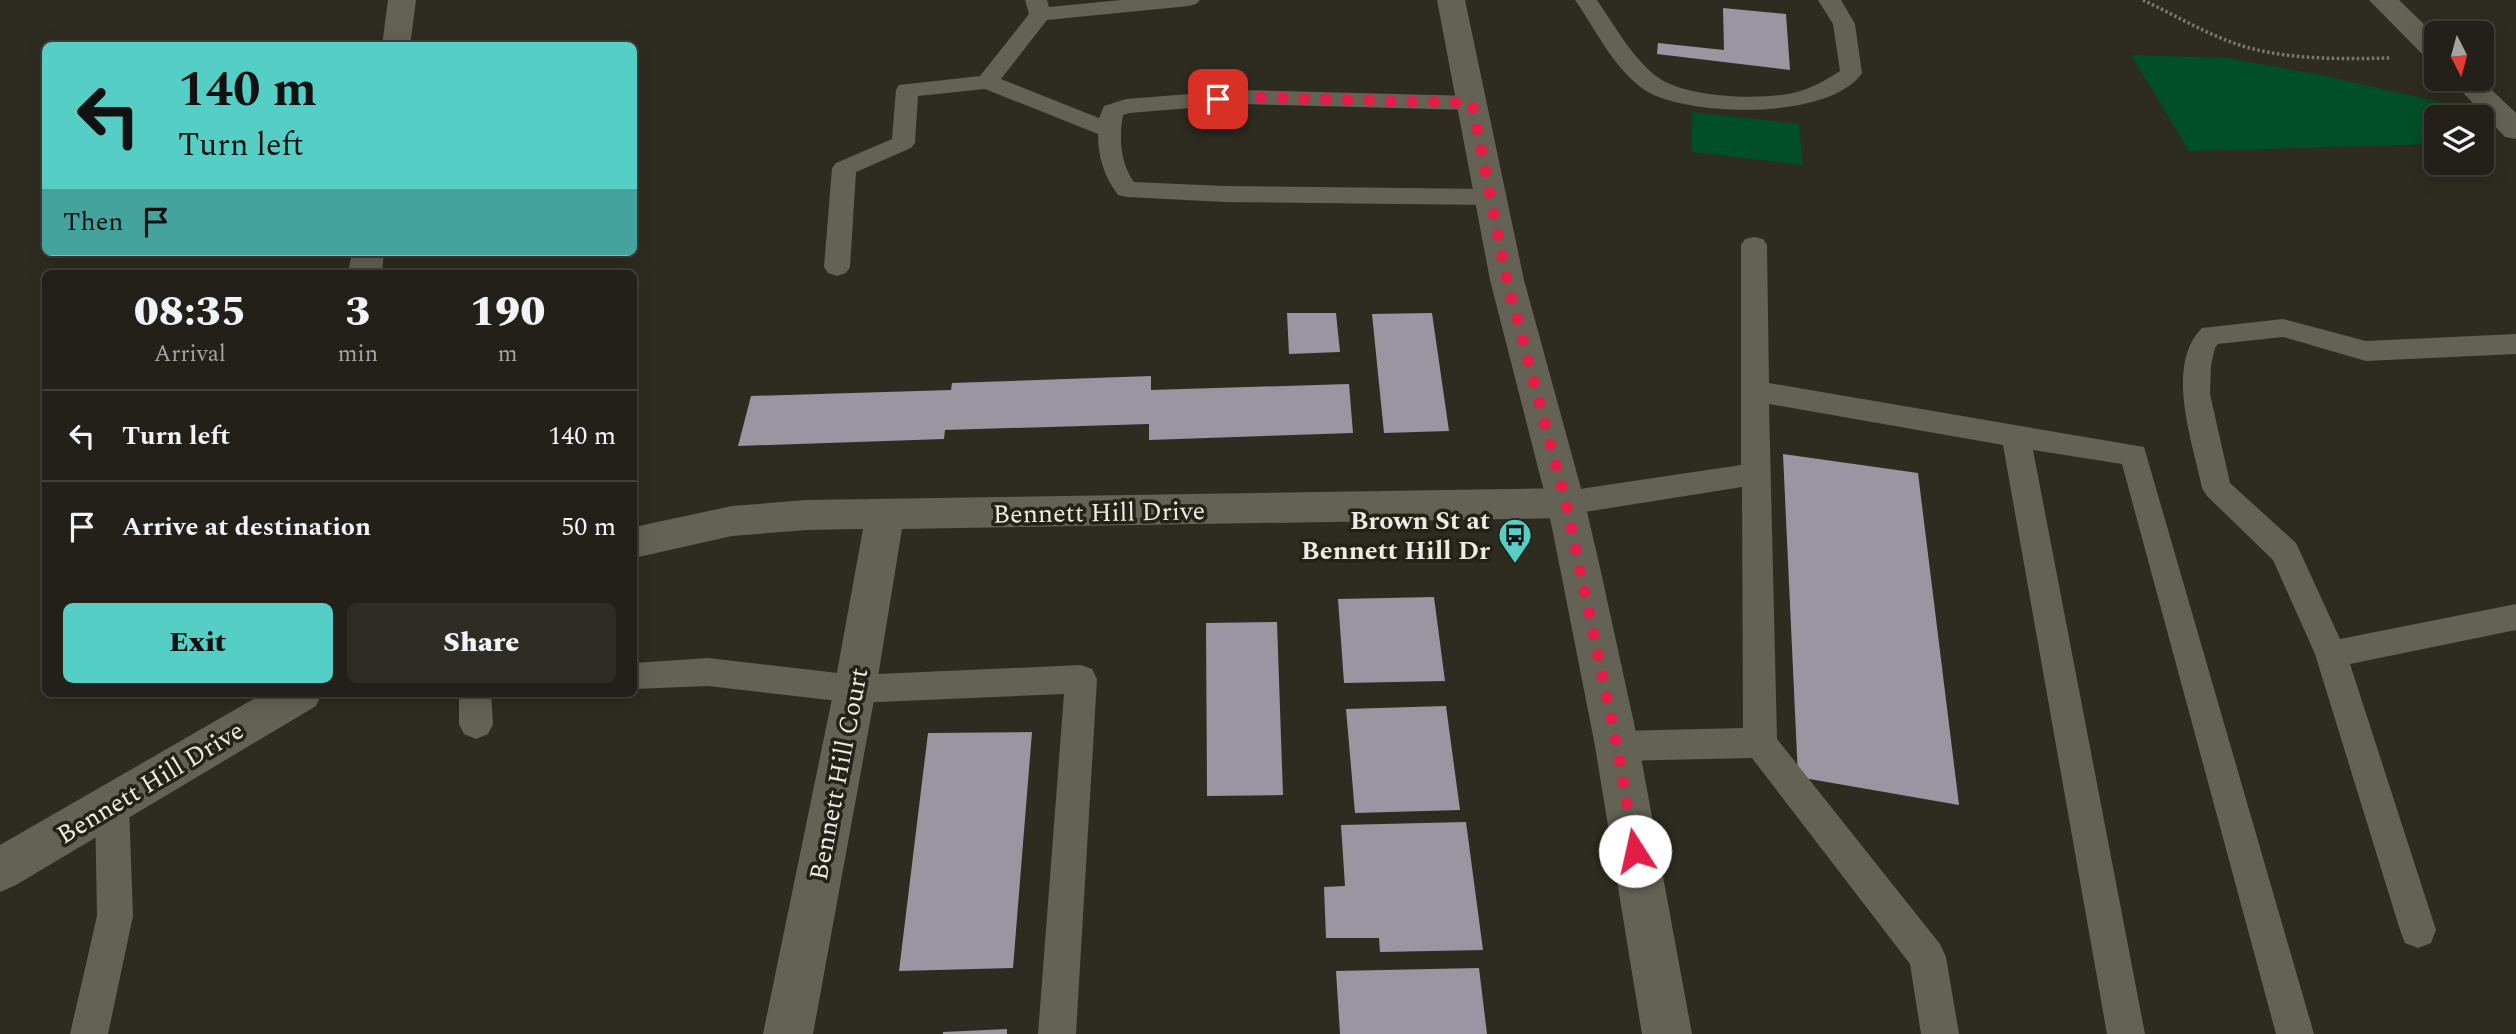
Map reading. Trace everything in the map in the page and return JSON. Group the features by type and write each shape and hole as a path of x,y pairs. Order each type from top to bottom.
{"street":[{"path":"397,42 402,0"},
{"path":"1451,0 1507,281 1566,503 1617,746 1667,1034"},
{"path":"2383,0 2424,40"},
{"path":"2476,91 2513,124"},
{"name":"Bennett Hill Drive","path":"637,541 732,522 806,515 1566,503"},
{"name":"Bennett Hill Court","path":"788,1034 855,689 885,514"},
{"name":"Bennett Hill Drive","path":"0,870 294,697"}],"lane":[{"path":"987,82 1038,7 1189,0"},
{"path":"1586,0 1640,74 1657,87 1686,97 1755,105 1776,104 1802,98 1833,87 1851,73 1846,31 1838,8 1829,0"},
{"path":"837,267 845,168 903,143 907,90 987,82 1107,129"},
{"path":"1472,103 1241,97 1126,106 1112,111 1107,129 1116,178 1127,189 1224,194 1491,197"},
{"path":"1754,245 1760,743 1927,957 1940,1034"},
{"path":"2417,930 2331,654 2285,552 2217,488 2196,394 2197,365 2202,344 2211,335 2283,328 2366,351 2516,344"},
{"path":"1755,391 2134,455 2295,1034"},
{"path":"2015,437 2126,1034"},
{"path":"1566,503 1756,474"},
{"path":"2331,654 2516,617"},
{"path":"637,676 708,672 855,689 1082,679 1057,1034"},
{"path":"1617,746 1760,743"},
{"path":"89,1034 115,916 111,805"}],"path":[{"path":"2143,0 2226,40 2258,49 2321,59 2395,58"}],"green space":[{"path":"2131,55 2227,58 2321,75 2453,105 2424,105 2424,144 2189,151"},
{"path":"1692,112 1799,124 1803,165 1692,152"}],"building":[{"path":"1723,8 1786,14 1790,70 1657,54 1658,43 1724,50"},
{"path":"1287,313 1336,313 1340,352 1289,354"},
{"path":"1432,313 1449,431 1384,433 1372,314"},
{"path":"1151,376 1151,390 1349,384 1353,433 1149,440 1149,424 945,430 944,439 738,446 751,396 951,390 952,383"},
{"path":"1783,454 1918,473 1959,805 1798,777"},
{"path":"1434,597 1445,681 1344,683 1338,599"},
{"path":"1277,622 1283,795 1207,796 1206,623"},
{"path":"1446,706 1460,810 1355,813 1346,709"},
{"path":"1032,732 1013,968 899,971 928,733"},
{"path":"1466,822 1483,950 1380,952 1379,938 1326,938 1324,887 1345,886 1341,825"},
{"path":"1479,968 1487,1034 1340,1034 1336,971"},
{"path":"1007,1029 1007,1034 943,1034 943,1032"}],"place":[{"name":"Brown St at Bennett Hill Dr","path":"1515,565"}],"route":[{"path":"1218,99 1241,97 1472,103 1507,281 1566,503 1617,746 1635,851"}]}
